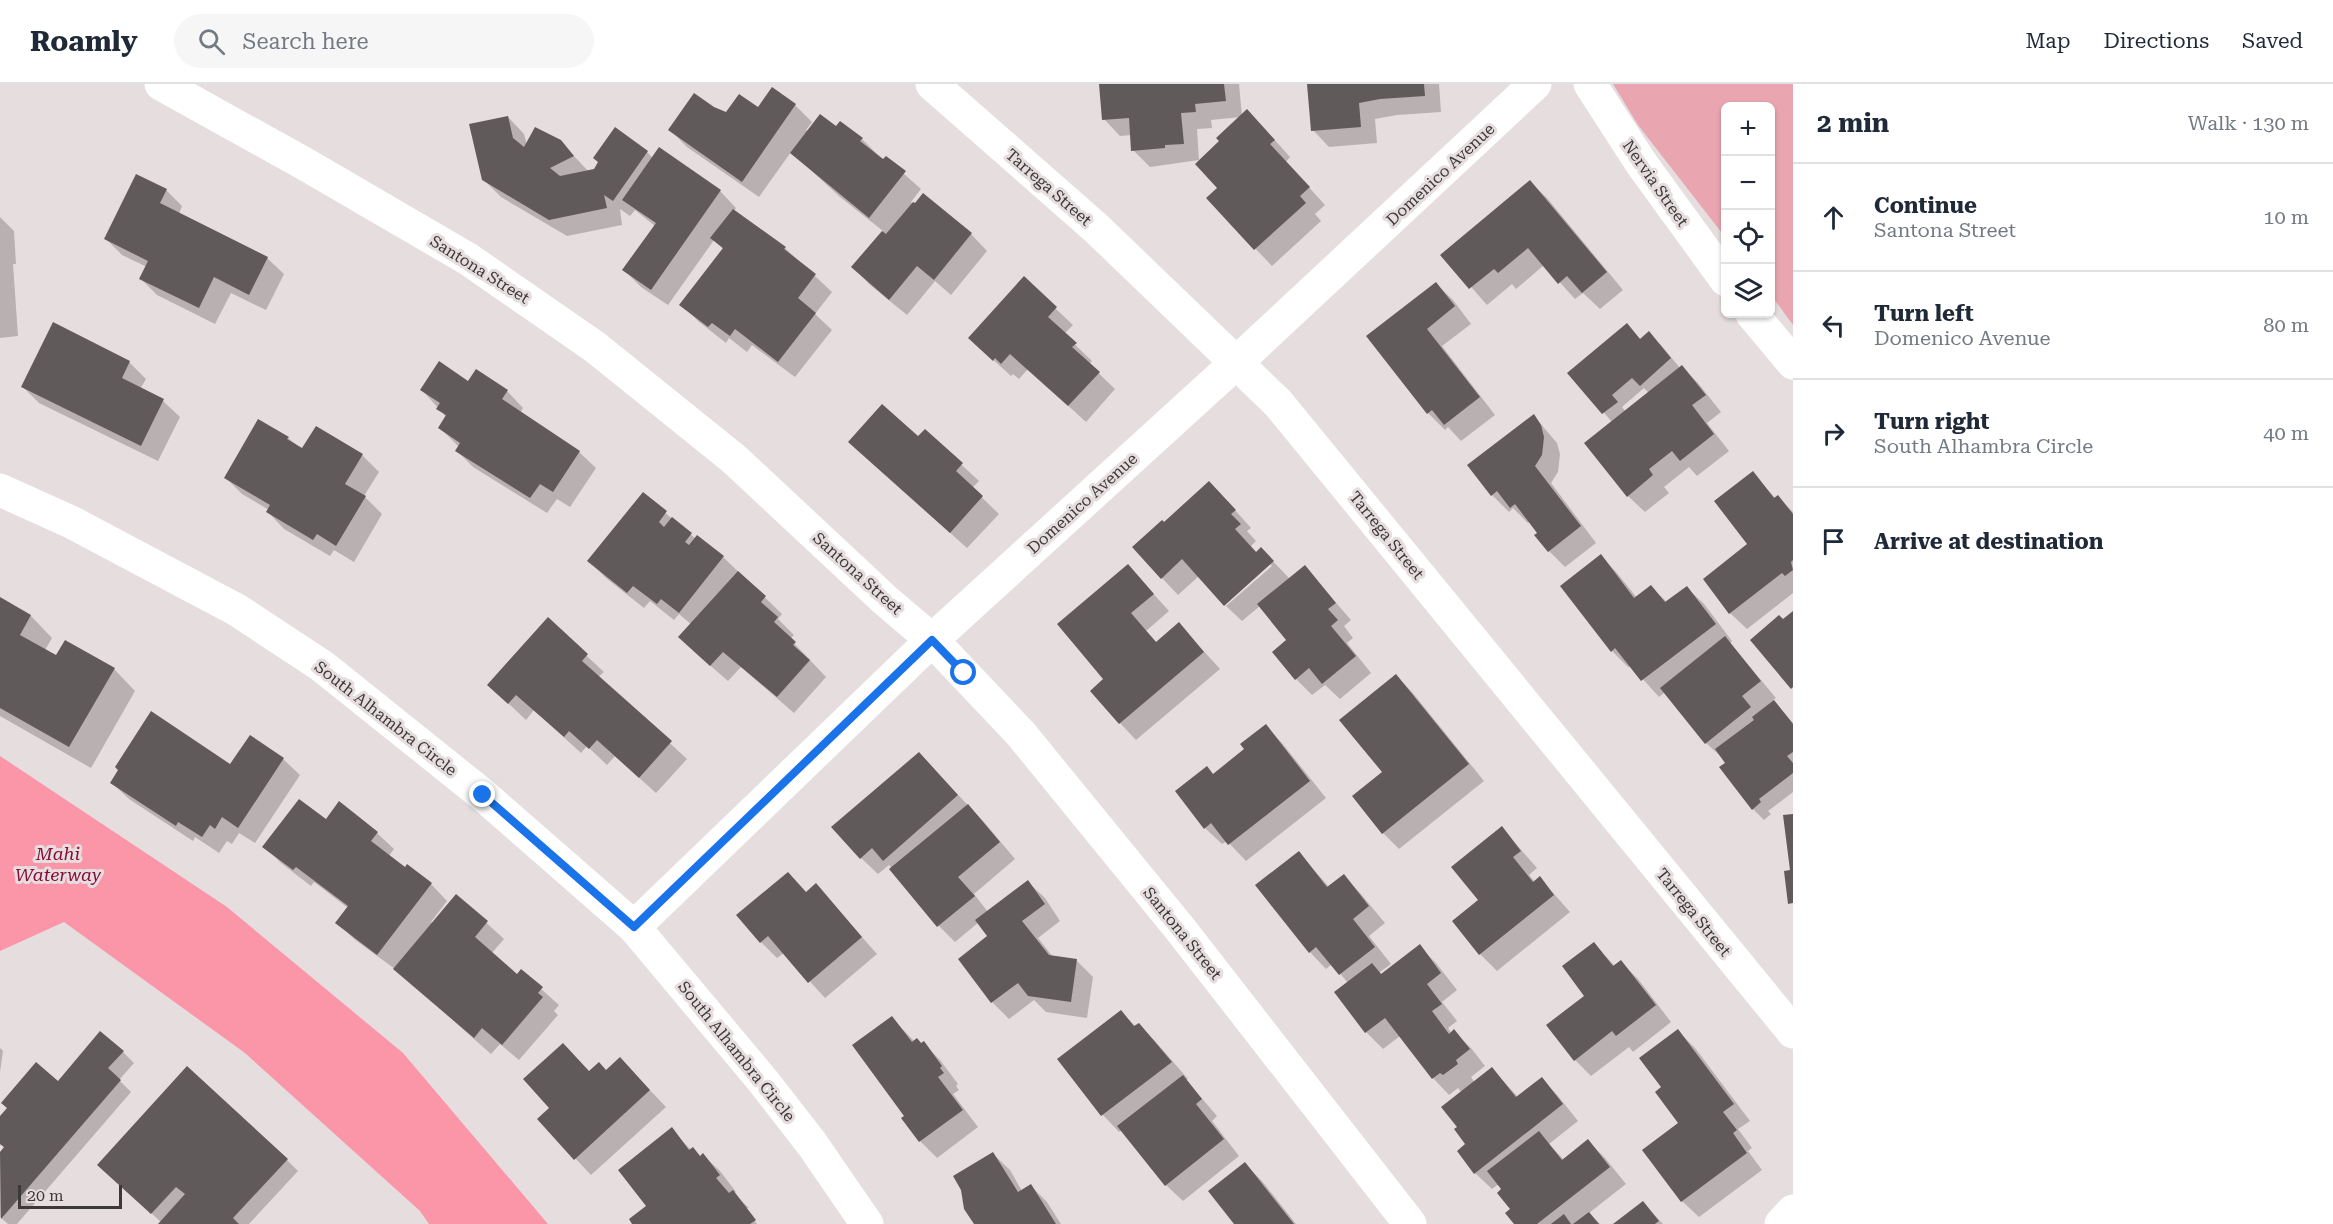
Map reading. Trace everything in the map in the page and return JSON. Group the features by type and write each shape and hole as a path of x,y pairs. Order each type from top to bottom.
{"street":[{"name":"Santona Street","path":"161,84 305,164 468,259 555,318 626,371 734,459 885,600 932,640 1021,734 1254,1023 1410,1224"},
{"name":"Tarrega Street","path":"932,84 1095,228 1278,403 1793,1032"},
{"name":"Domenico Avenue","path":"634,927 932,640 1237,362 1535,84"},
{"name":"Nervia Street","path":"1590,84 1641,163 1721,274"},
{"path":"1755,318 1793,363"},
{"name":"South Alhambra Circle","path":"0,490 71,522 156,565 237,610 322,666 483,795 634,927 764,1081 812,1144 867,1224"},
{"path":"1781,1224 1793,1211"}],"shaded area":[{"path":"1613,84 1793,84 1793,325 1775,300 1775,102 1721,102 1721,232 1638,125"}],"water":[{"name":"Mahi Waterway","path":"0,756 227,907 403,1053 548,1224 429,1224 420,1211 245,1053 64,922 0,951"}],"building":[{"path":"1099,84 1224,84 1226,101 1195,104 1196,112 1181,113 1184,144 1131,151 1129,118 1102,120"},
{"path":"1307,84 1424,84 1425,96 1359,103 1361,127 1311,131"},
{"path":"772,87 796,104 742,182 668,130 694,93 714,107 726,112 739,94 758,107"},
{"path":"1247,109 1275,140 1270,144 1310,187 1300,196 1306,203 1254,250 1206,198 1217,188 1195,164 1219,141 1216,138"},
{"path":"820,114 836,126 840,121 863,138 860,141 883,159 886,156 906,171 869,218 790,153"},
{"path":"508,116 513,138 524,147 535,127 561,140 574,156 550,168 560,176 594,169 598,162 593,158 615,127 648,151 613,201 604,195 607,208 549,220 482,180 469,124"},
{"path":"659,147 721,190 651,290 622,270 656,223 622,200"},
{"path":"136,174 167,189 160,203 268,257 249,295 214,277 199,308 139,279 148,261 104,239"},
{"path":"1530,180 1607,272 1582,293 1567,276 1558,284 1528,248 1498,273 1494,269 1469,289 1440,255"},
{"path":"923,193 972,233 934,280 917,266 889,300 851,267 882,231 886,234"},
{"path":"733,209 786,247 784,249 816,274 798,298 816,313 778,362 735,329 730,336 712,323 708,327 679,305 723,248 710,238"},
{"path":"1024,276 1057,307 1048,317 1077,343 1072,347 1100,372 1068,406 1010,354 1001,364 995,358 993,361 968,338"},
{"path":"1436,282 1455,306 1427,329 1480,397 1444,425 1432,410 1427,414 1366,336"},
{"path":"53,322 130,361 122,378 164,399 141,446 21,387"},
{"path":"1627,323 1640,339 1649,331 1671,358 1640,386 1632,378 1612,395 1618,402 1602,414 1567,373"},
{"path":"439,361 468,381 476,369 508,390 502,399 580,451 553,492 540,484 530,498 455,451 460,443 438,428 446,415 436,409 440,403 420,390"},
{"path":"1682,365 1706,395 1692,405 1714,434 1680,461 1672,451 1649,469 1653,475 1627,497 1584,443"},
{"path":"882,404 918,436 925,429 963,463 956,471 983,496 950,533 848,442"},
{"path":"1534,414 1541,425 1544,437 1542,455 1535,466 1581,526 1548,552 1534,535 1537,533 1515,504 1510,508 1497,491 1491,496 1467,465"},
{"path":"258,419 289,437 287,439 302,448 316,426 363,454 345,484 366,496 336,546 317,534 313,540 266,512 270,505 224,478"},
{"path":"1753,471 1774,498 1778,495 1793,514 1793,560 1791,562 1793,570 1785,576 1782,573 1729,614 1703,579 1747,544 1714,501"},
{"path":"1209,481 1236,510 1231,514 1241,524 1235,529 1256,552 1261,547 1274,561 1224,606 1182,559 1161,579 1132,547 1162,520 1164,522"},
{"path":"643,492 667,511 659,522 664,527 672,517 692,533 685,542 689,545 697,535 724,556 679,613 661,599 657,604 633,586 627,593 587,561"},
{"path":"1601,554 1634,598 1651,585 1665,602 1687,586 1716,624 1641,681 1615,648 1611,652 1560,586"},
{"path":"1128,564 1154,594 1131,613 1156,642 1179,622 1204,652 1119,724 1090,691 1103,679 1057,624"},
{"path":"1305,565 1336,603 1328,609 1338,620 1331,626 1356,656 1322,684 1309,668 1295,680 1272,652 1286,640 1257,604"},
{"path":"738,571 766,596 761,602 778,617 774,622 796,642 793,645 810,660 777,697 723,652 710,666 678,637"},
{"path":"0,597 31,615 20,635 56,655 65,640 115,668 69,747 0,708"},
{"path":"1793,611 1793,687 1791,689 1750,640 1779,615 1783,619"},
{"path":"548,617 588,654 582,661 672,741 639,778 597,740 589,749 569,731 564,737 516,695 508,704 487,685"},
{"path":"1725,636 1761,681 1742,696 1751,707 1705,744 1660,688"},
{"path":"1396,674 1469,764 1382,834 1352,796 1382,772 1339,720"},
{"path":"1774,700 1793,724 1793,752 1787,756 1793,763 1793,773 1759,799 1761,802 1752,810 1719,767 1725,763 1715,749 1754,720 1752,717"},
{"path":"151,711 230,764 250,735 284,758 238,828 222,817 215,829 210,825 202,837 178,822 176,826 110,783 118,770 115,767"},
{"path":"1266,724 1310,781 1228,845 1211,823 1204,829 1175,791 1207,766 1213,774 1244,749 1240,744"},
{"path":"919,752 958,795 883,861 872,848 860,859 831,827"},
{"path":"299,799 326,819 339,801 378,832 371,841 405,867 407,864 432,883 377,955 335,923 348,906 296,867 293,870 262,847"},
{"path":"968,804 1000,842 958,877 975,896 937,927 889,869"},
{"path":"1793,814 1793,903 1788,904 1784,871 1790,870 1783,815"},
{"path":"1502,826 1521,851 1513,857 1533,882 1540,876 1554,895 1479,955 1452,921 1478,900 1451,867"},
{"path":"1299,851 1327,887 1344,874 1369,906 1353,919 1375,947 1339,975 1316,947 1309,953 1255,885"},
{"path":"788,872 806,892 816,883 862,937 808,983 768,936 760,943 736,915"},
{"path":"1028,880 1045,904 1022,921 1049,955 1077,959 1071,1002 1028,996 1018,983 991,1003 958,959 987,936 975,920"},
{"path":"456,894 488,921 475,937 517,974 521,969 543,987 538,993 543,997 502,1045 482,1028 474,1038 393,969"},
{"path":"1594,942 1613,966 1621,960 1656,1005 1616,1036 1612,1031 1574,1061 1546,1025 1584,996 1562,966"},
{"path":"1420,944 1441,973 1427,984 1442,1004 1432,1011 1449,1034 1454,1029 1470,1049 1456,1060 1458,1064 1443,1075 1440,1073 1432,1079 1385,1018 1365,1033 1334,992 1372,963 1381,974"},
{"path":"1121,1010 1134,1026 1139,1023 1172,1062 1101,1116 1057,1059"},
{"path":"892,1016 912,1042 917,1038 921,1043 924,1041 942,1066 940,1068 944,1073 938,1077 963,1110 919,1142 901,1118 904,1116 852,1045"},
{"path":"1678,1029 1734,1104 1723,1112 1737,1130 1733,1133 1747,1153 1681,1202 1642,1150 1678,1123 1655,1092 1661,1087 1639,1058"},
{"path":"100,1031 124,1051 108,1068 121,1080 1,1219 0,1152 4,1147 0,1144 0,1116 7,1108 1,1103 36,1062 58,1081"},
{"path":"563,1043 589,1071 599,1062 606,1070 620,1057 650,1090 574,1160 537,1119 549,1108 523,1079"},
{"path":"187,1066 288,1159 233,1218 239,1224 158,1224 185,1194 176,1187 151,1214 97,1165"},
{"path":"1492,1067 1516,1097 1542,1077 1563,1104 1474,1174 1457,1151 1465,1144 1454,1129 1457,1127 1441,1107"},
{"path":"1183,1075 1202,1099 1196,1104 1224,1139 1165,1186 1117,1126"},
{"path":"672,1127 689,1150 693,1147 700,1156 703,1153 720,1175 716,1178 729,1193 733,1190 756,1220 750,1224 632,1224 629,1219 646,1206 618,1170"},
{"path":"1539,1131 1562,1160 1588,1139 1610,1167 1537,1224 1514,1224 1505,1213 1510,1209 1497,1193 1501,1189 1487,1171"},
{"path":"993,1152 1018,1192 1031,1184 1056,1224 974,1224 964,1209 961,1190 953,1176"},
{"path":"1245,1162 1294,1224 1234,1224 1208,1191"},
{"path":"1643,1201 1659,1221 1655,1224 1613,1224"},
{"path":"1589,1212 1599,1224 1573,1224"},
{"path":"1564,1214 1571,1224 1551,1224"}],"route":[{"path":"483,795 634,927 932,640 964,673"}]}
